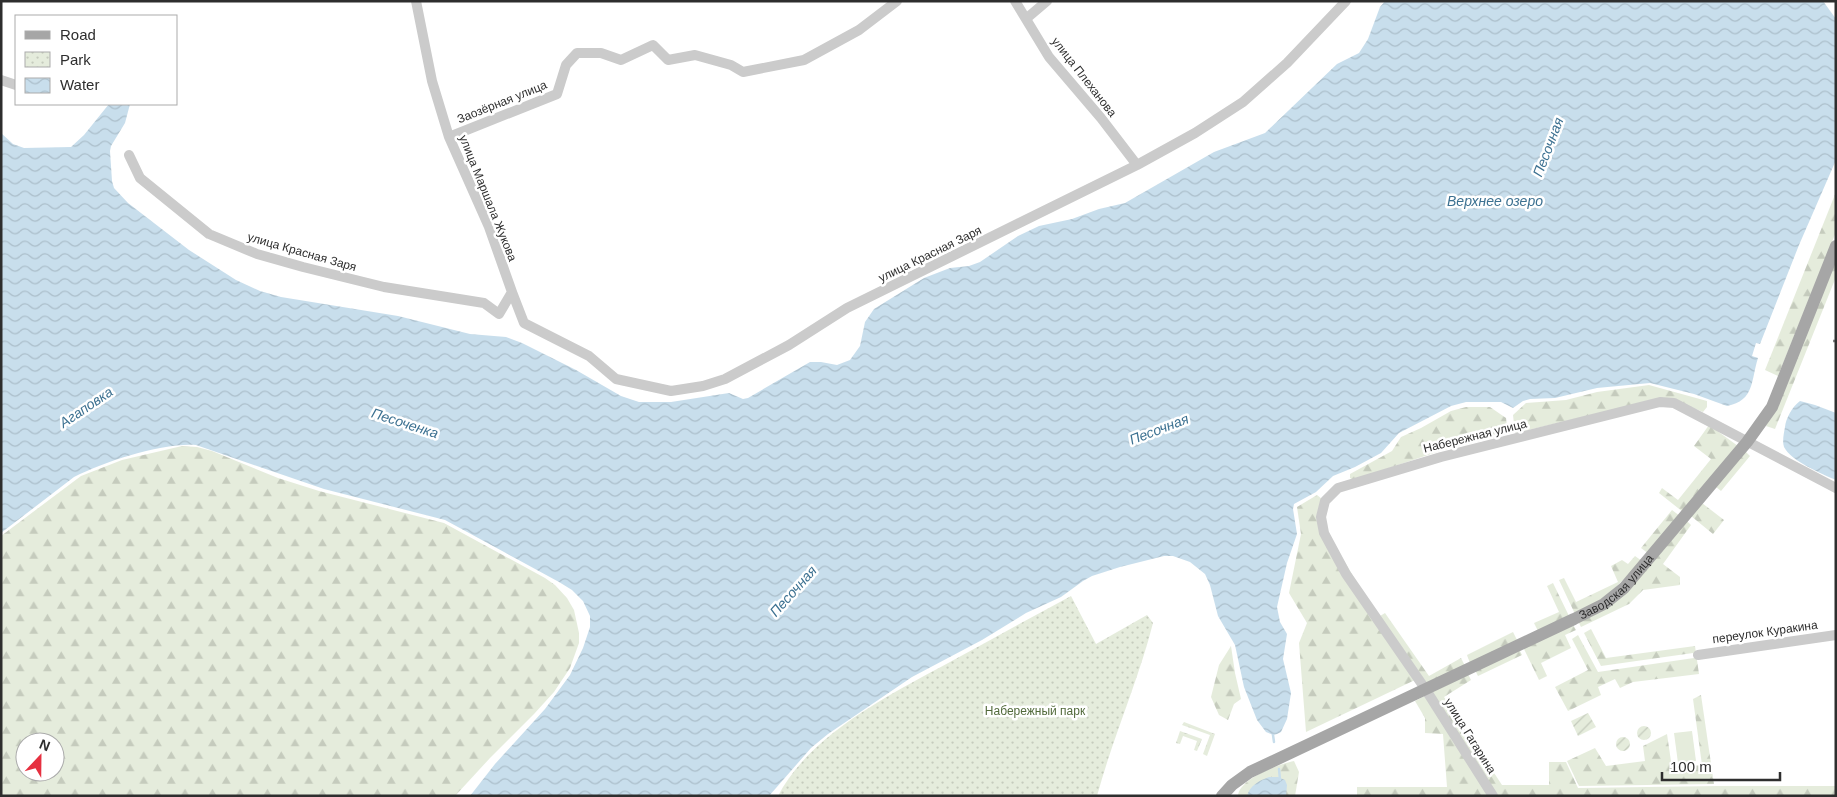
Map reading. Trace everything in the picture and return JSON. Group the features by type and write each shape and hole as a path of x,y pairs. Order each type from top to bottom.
{"main road":[{"name":"Заводская улица","path":"1222,796 1232,785 1250,772 1604,604 1624,588 1747,442 1772,407 1836,246"}],"street":[{"name":"улица Маршала Жукова","path":"416,1 432,81 449,137 489,227 512,292"},
{"name":"Заозёрная улица","path":"449,137 557,94 566,65 577,53 601,53 621,60 654,45 668,60 695,55 731,65 744,72 804,60 859,30 897,1"},
{"name":"улица Плеханова","path":"1015,1 1050,56 1102,118 1138,165"},
{"path":"1027,18 1047,1"},
{"name":"улица Красная Заря","path":"512,292 524,323 589,356 616,380 671,390 703,386 725,379 789,345 847,308 1138,165 1195,134 1243,102 1287,64 1346,1"},
{"path":"1,80 15,85"},
{"name":"улица Красная Заря","path":"129,155 140,178 209,234 257,254 384,287 484,303 500,314 512,292"},
{"name":"Набережная улица","path":"1426,690 1346,574 1324,533 1321,517 1325,501 1338,488 1441,457 1660,402 1674,403 1836,488"},
{"name":"переулок Куракина","path":"1698,655 1836,635"},
{"name":"улица Гагарина","path":"1426,690 1493,796"}],"green space":[{"path":"1836,192 1836,232 1778,376 1765,370"},
{"path":"1836,253 1836,277 1775,429 1766,426"},
{"path":"1649,385 1707,401 1707,407 1703,412 1674,400 1659,399 1515,433 1513,415 1526,403 1566,400 1597,392"},
{"path":"1466,407 1490,407 1506,418 1508,434 1440,451 1353,480 1350,478 1350,474 1392,451 1401,437 1451,411"},
{"path":"1709,425 1738,446 1683,512 1659,493 1662,488 1678,500 1711,459 1694,446"},
{"path":"182,446 197,447 212,451 278,478 319,491 444,523 545,578 555,585 567,598 574,610 579,633 579,643 570,668 554,692 455,796 1,796 1,536 81,476 122,460"},
{"path":"1745,451 1750,456 1721,491 1716,487"},
{"path":"1317,495 1322,499 1318,517 1415,680 1306,732 1299,643 1307,623 1289,593 1301,534 1297,507"},
{"path":"1702,503 1724,520 1713,534 1691,516"},
{"path":"1672,510 1680,516 1649,554 1641,548"},
{"path":"1686,520 1691,525 1663,564 1680,577 1680,585 1643,590 1629,604 1581,627 1578,621 1606,607"},
{"path":"1635,556 1642,561 1603,600 1575,614 1559,580 1564,578 1576,602 1618,582 1611,566 1622,560 1628,564"},
{"path":"1553,583 1569,616 1538,631 1534,623 1559,612 1547,586"},
{"name":"Набережный парк","path":"1071,596 1096,644 1147,615 1153,623 1097,796 778,796 792,774 810,753 854,718 878,702"},
{"path":"1385,613 1429,676 1461,658 1465,666 1428,685 1380,616"},
{"path":"1572,623 1576,630 1565,635 1571,648 1541,663 1547,676 1539,680 1523,647"},
{"path":"1591,629 1606,658 1695,646 1699,674 1633,682 1620,688 1615,679 1598,687 1601,695 1568,711 1555,687 1588,670 1572,639 1578,635 1598,672 1694,658 1693,653 1601,666 1584,633"},
{"path":"1513,632 1517,640 1470,663 1467,655"},
{"path":"1231,646 1241,699 1234,704 1228,720 1219,715 1211,697 1219,665"},
{"path":"1519,649 1522,655 1478,676 1475,670"},
{"path":"1468,674 1471,680 1444,697 1502,785 1549,785 1549,762 1566,762 1578,788 1836,786 1836,796 1357,796 1357,787 1447,787 1443,734 1425,733 1425,718 1415,701"},
{"path":"1701,695 1714,784 1579,786 1567,761 1595,748 1606,766 1645,761 1643,746 1667,734 1672,768 1702,765 1693,699"},
{"path":"1588,713 1596,727 1578,736 1571,721"},
{"path":"1184,722 1215,734 1207,756 1203,754 1210,735 1182,725"},
{"path":"1644,726 1649,728 1651,733 1649,738 1644,740 1639,738 1637,733 1639,728"},
{"path":"1180,731 1202,739 1197,751 1194,750 1197,741 1183,736 1180,744 1176,743"},
{"path":"1692,731 1696,761 1678,763 1674,733"},
{"path":"1623,737 1628,739 1630,744 1628,749 1623,751 1618,749 1616,744 1618,739"},
{"path":"1294,761 1299,772 1295,796 1238,796 1240,790 1252,778 1279,765"}],"water":[{"name":"Верхнее озеро","path":"1385,1 1823,1 1836,19 1836,160 1799,245 1760,344 1756,343 1752,356 1758,358 1750,388 1743,399 1727,406 1694,394 1650,383 1597,388 1555,398 1530,399 1523,401 1513,408 1501,402 1466,402 1451,406 1399,433 1381,453 1333,476 1316,492 1294,504 1297,534 1287,563 1277,607 1280,622 1287,634 1283,659 1291,693 1287,719 1281,732 1277,734 1273,735 1266,732 1257,720 1244,687 1235,645 1218,616 1210,585 1205,574 1190,562 1173,556 1164,556 1092,576 1061,597 1026,613 982,640 912,677 828,734 811,748 769,796 470,796 495,764 545,709 570,675 583,648 590,627 590,616 583,601 572,590 559,582 445,520 324,489 196,445 182,445 150,450 118,459 87,471 74,477 1,533 1,133 13,144 24,148 71,147 84,135 108,105 130,105 125,123 110,151 114,188 128,203 189,250 236,280 260,291 281,297 398,316 470,334 506,337 576,370 621,396 639,402 671,402 729,393 743,399 748,398 810,362 837,365 850,360 860,346 865,322 874,309 924,278 950,268 969,266 980,262 1018,236 1039,226 1072,219 1099,209 1125,203 1214,152 1265,133 1337,64 1359,53 1368,39 1380,7"},
{"path":"1800,401 1836,413 1836,480 1800,462 1784,447 1783,437 1787,420 1792,409"},
{"path":"1269,777 1278,777 1285,780 1287,785 1286,796 1247,796 1253,786"}],"waterway":[{"path":"1273,735 1274,742"},
{"path":"1279,769 1280,780"}],"water label":[{"name":"Песочная","path":"1548,147"},
{"name":"Агаповка","path":"86,407"},
{"name":"Песоченка","path":"405,423"},
{"name":"Песочная","path":"1159,429"},
{"name":"Песочная","path":"793,591"}]}
